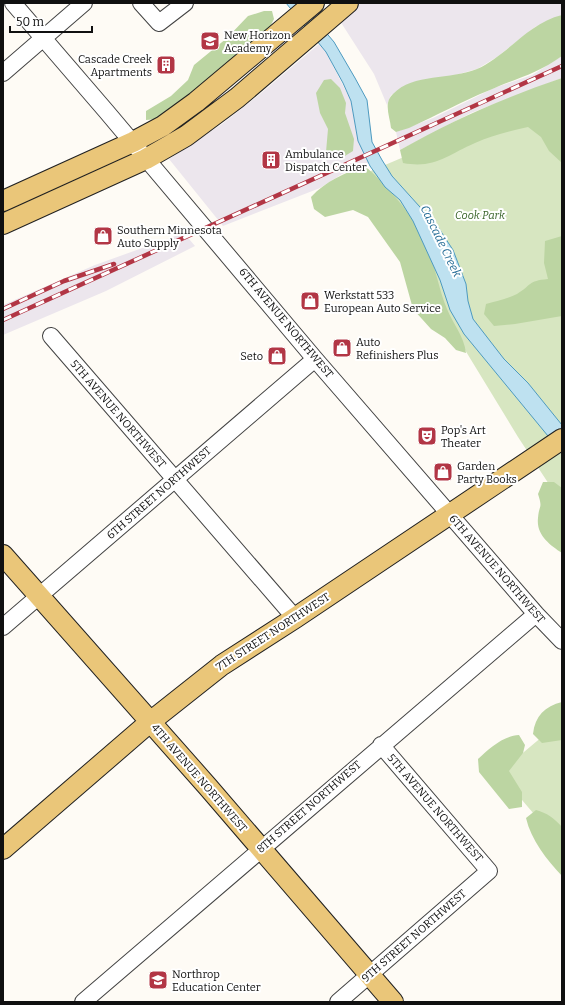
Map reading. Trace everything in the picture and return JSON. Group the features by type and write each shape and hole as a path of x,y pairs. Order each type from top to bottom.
{"main road":[{"path":"3,201 133,142 163,126 182,113 314,3"},
{"path":"3,224 146,159 178,141 207,122 344,6"},
{"name":"7TH STREET NORTHWEST","path":"3,849 150,722 222,665 451,515 562,439"},
{"name":"4TH AVENUE NORTHWEST","path":"3,555 261,848 369,976 393,1002"}],"street":[{"name":"6TH AVENUE NORTHWEST","path":"12,3 133,142 315,359 536,614 562,641"},
{"path":"3,73 84,3"},
{"path":"141,3 159,23 185,3"},
{"name":"5TH AVENUE NORTHWEST","path":"51,336 295,618"},
{"name":"6TH STREET NORTHWEST","path":"3,627 176,480 315,359"},
{"name":"8TH STREET NORTHWEST","path":"82,1002 536,614"},
{"name":"5TH AVENUE NORTHWEST","path":"381,745 489,871"},
{"name":"9TH STREET NORTHWEST","path":"338,1002 489,871"}],"shaded area":[{"path":"361,3 562,3 562,15 535,27 497,57 477,69 452,76 424,80 391,95 387,105 374,74 340,21"},
{"path":"319,44 326,52 351,101 358,141 369,164 342,174 320,188 223,226 169,159 222,124"},
{"path":"562,56 562,78 471,113 400,150 396,132 433,118 494,88 532,75"},
{"path":"184,233 195,246 106,291 3,335 3,305 95,265"}],"green space":[{"path":"264,11 272,11 274,19 270,27 232,64 158,119 146,120 146,111 171,96 188,80 194,65 227,38 248,16"},
{"path":"562,15 562,56 553,62 535,72 469,99 409,128 396,132 391,128 388,102 393,94 401,87 422,80 456,75 477,69 499,56 528,32 539,25"},
{"path":"562,78 562,163 549,151 541,137 528,127 481,140 440,160 424,164 403,163 400,150 419,139 479,110"},
{"path":"331,79 340,88 346,103 345,113 354,139 353,151 340,159 331,159 326,152 328,129 320,113 316,93 324,80"},
{"name":"Cook Park","path":"562,90 562,504 518,437 359,176"},
{"path":"365,166 393,194 409,215 423,238 444,302 463,341 466,353 456,350 445,338 431,329 413,309 400,262 368,217 353,210 325,217 314,209 311,197 317,191 336,178"},
{"path":"562,236 562,316 494,326 484,314 486,304 513,296 533,282 548,279 544,263 545,241"},
{"path":"543,482 554,482 562,488 562,553 545,539 539,530 538,514 540,504 538,494"},
{"path":"562,702 562,740 542,743 533,734 536,722 546,709"},
{"path":"562,720 562,847 499,773"},
{"path":"519,735 525,745 523,753 509,771 522,792 522,807 509,809 479,772 478,759 502,740"},
{"path":"536,810 550,816 562,827 562,876 540,849 528,826 526,818"}],"water":[{"name":"Cascade Creek","path":"286,3 301,3 334,42 367,100 372,142 392,176 438,227 453,250 466,284 468,301 473,319 504,359 528,383 562,425 562,453 464,334 450,310 440,280 413,221 400,200 385,187 370,166 358,141 351,101 343,83 326,52"}],"railway":[{"path":"3,320 562,66"},
{"path":"3,309 64,281 114,264"}],"place":[{"name":"New Horizon Academy","path":"210,41"},
{"name":"Cascade Creek Apartments","path":"166,65"},
{"name":"Ambulance Dispatch Center","path":"271,160"},
{"name":"Southern Minnesota Auto Supply","path":"103,236"},
{"name":"Werkstatt 533 European Auto Service","path":"310,301"},
{"name":"Auto Refinishers Plus","path":"342,348"},
{"name":"Seto","path":"277,356"},
{"name":"Pop's Art Theater","path":"427,436"},
{"name":"Garden Party Books","path":"443,472"},
{"name":"Northrop Education Center","path":"158,980"}]}
